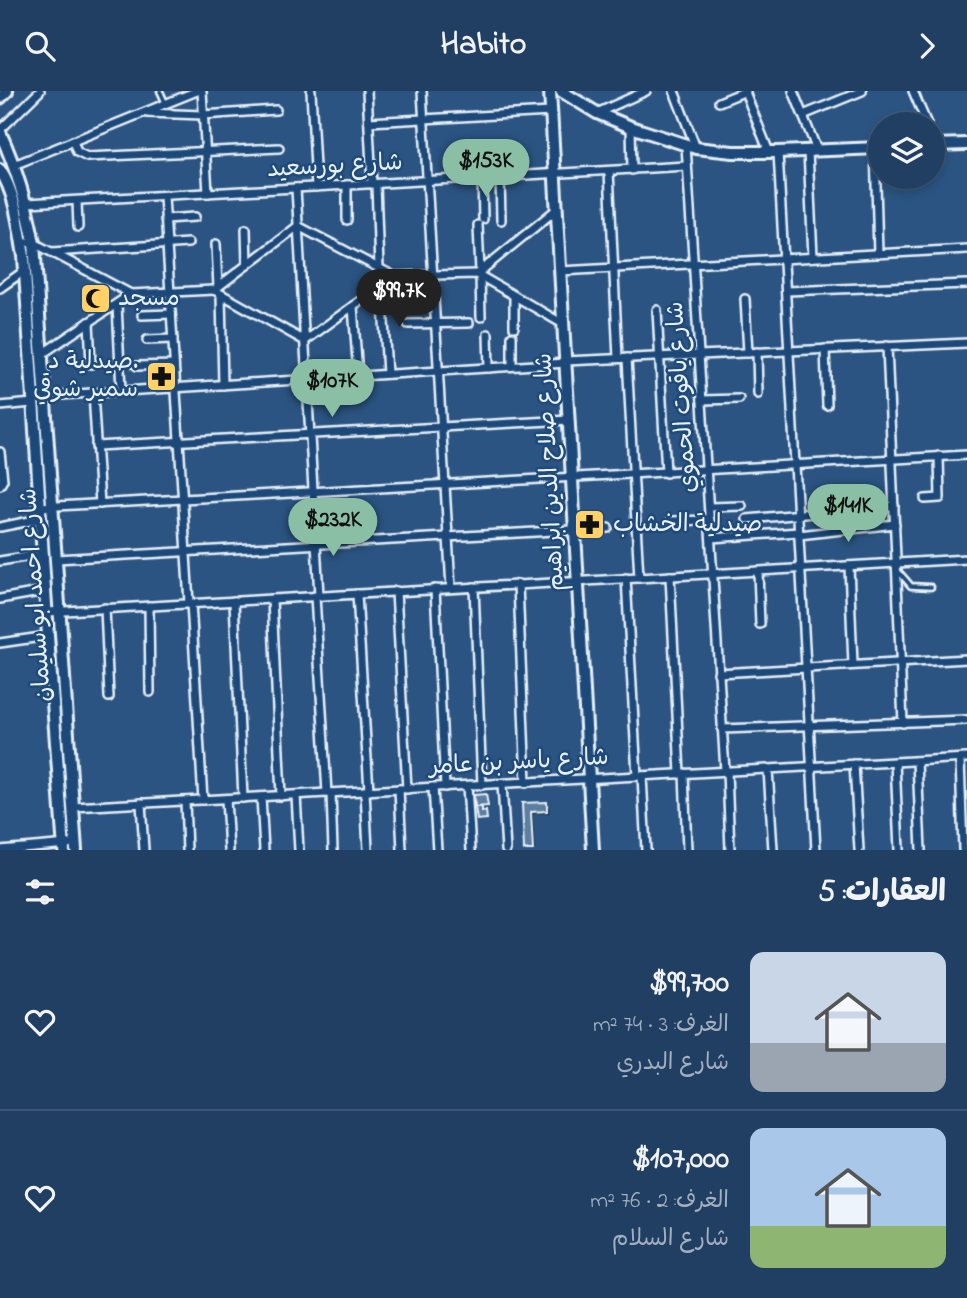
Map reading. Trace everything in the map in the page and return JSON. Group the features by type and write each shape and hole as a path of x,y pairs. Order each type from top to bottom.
{"main road":[{"path":"0,98 7,91"},
{"name":"شارع صلاح الدين ابراهيم","path":"550,91 593,850"},
{"path":"561,91 597,113 691,146 733,152 868,148"},
{"name":"شارع احمد ابو سليمان","path":"0,131 27,203 34,243 76,846"},
{"path":"945,143 967,144"},
{"name":"شارع احمد ابو سليمان","path":"0,170 17,215 24,271 63,847"},
{"path":"59,787 72,786"}],"street":[{"path":"0,131 40,91"},
{"path":"14,165 199,91 208,193"},
{"path":"311,91 316,187"},
{"path":"367,91 379,268"},
{"path":"422,91 451,589"},
{"path":"597,113 646,91"},
{"name":"شارع ياقوت الحموي","path":"674,91 691,146 687,166 730,850"},
{"path":"719,102 745,91 774,152 786,291 816,850"},
{"path":"793,91 813,150 813,257"},
{"path":"803,115 862,91"},
{"path":"913,91 922,112"},
{"path":"144,113 203,115 276,110"},
{"path":"369,122 551,112"},
{"path":"631,127 632,170"},
{"path":"73,141 77,152 87,157 279,148"},
{"name":"شارع بورسعيد","path":"27,203 687,166"},
{"path":"609,171 618,359"},
{"path":"500,177 501,220"},
{"path":"481,317 479,274 482,178"},
{"path":"346,185 348,220"},
{"path":"296,188 333,850"},
{"path":"877,189 878,254"},
{"path":"164,196 203,800"},
{"path":"77,201 78,227"},
{"path":"479,274 557,209"},
{"path":"165,219 195,218"},
{"path":"298,226 394,276 479,274 563,324"},
{"path":"218,291 298,226"},
{"path":"246,229 247,265"},
{"path":"21,241 34,243 131,295"},
{"path":"51,252 188,243"},
{"path":"216,244 223,385"},
{"path":"560,271 967,249"},
{"path":"0,288 24,271"},
{"path":"304,341 394,276"},
{"path":"786,291 967,284"},
{"path":"382,285 387,374"},
{"path":"42,354 131,295 170,292 218,291 304,341"},
{"path":"514,296 514,327"},
{"path":"745,299 758,394"},
{"path":"117,304 121,391"},
{"path":"353,306 358,376"},
{"path":"657,310 666,473"},
{"path":"142,315 171,314"},
{"path":"89,322 91,364"},
{"path":"408,324 470,323"},
{"path":"488,334 489,368"},
{"path":"512,336 512,366"},
{"path":"147,340 173,339"},
{"path":"45,396 627,358 967,343"},
{"path":"887,346 903,723"},
{"path":"825,349 827,405"},
{"path":"627,358 639,578"},
{"path":"137,366 174,365"},
{"path":"93,393 100,504"},
{"path":"702,400 739,399"},
{"path":"0,406 33,403"},
{"path":"96,446 569,420"},
{"path":"0,452 3,480 1,484"},
{"path":"0,527 52,507 967,455"},
{"path":"925,499 941,497 939,456"},
{"path":"709,507 742,506"},
{"path":"747,519 894,506"},
{"path":"671,521 710,520"},
{"path":"711,538 895,524"},
{"path":"56,559 608,528"},
{"path":"0,561 43,554"},
{"path":"47,612 801,568 896,566 967,559"},
{"path":"849,566 853,665"},
{"path":"758,571 760,624"},
{"path":"670,576 687,850"},
{"path":"626,578 646,850"},
{"path":"518,585 526,783"},
{"path":"474,587 482,785"},
{"path":"435,589 445,787"},
{"path":"0,599 45,591"},
{"path":"396,591 403,789 402,850"},
{"path":"357,594 368,850"},
{"path":"272,599 281,796"},
{"path":"234,601 243,798"},
{"path":"149,606 150,692"},
{"path":"106,608 109,697"},
{"path":"0,643 48,636"},
{"path":"718,673 967,659"},
{"path":"722,730 967,720"},
{"path":"963,758 963,850"},
{"name":"شارع ياسر بن عامر","path":"73,807 963,758"},
{"path":"917,761 921,850"},
{"path":"895,762 898,850"},
{"path":"854,764 859,850"},
{"path":"768,769 773,850"},
{"path":"502,784 506,850"},
{"path":"467,786 471,850"},
{"path":"433,787 437,850"},
{"path":"296,795 299,850"},
{"path":"261,797 264,850"},
{"path":"226,799 229,850"},
{"path":"185,801 187,850"},
{"path":"141,803 144,850"},
{"path":"0,850 76,846"}],"lane":[{"path":"160,91 166,104"},
{"path":"896,566 911,586 931,587"}],"building":[{"path":"486,794 488,806 475,807 474,795"},
{"path":"547,802 547,811 531,812 533,850 524,850 522,803"},
{"path":"475,807 482,807 482,812 486,811 487,819 477,820"}],"place":[{"name":"مسجد","path":"95,299"},
{"name":"صيدلية د. سمير شوقي","path":"161,376"},
{"name":"صيدلية الخشاب","path":"590,525"}]}
